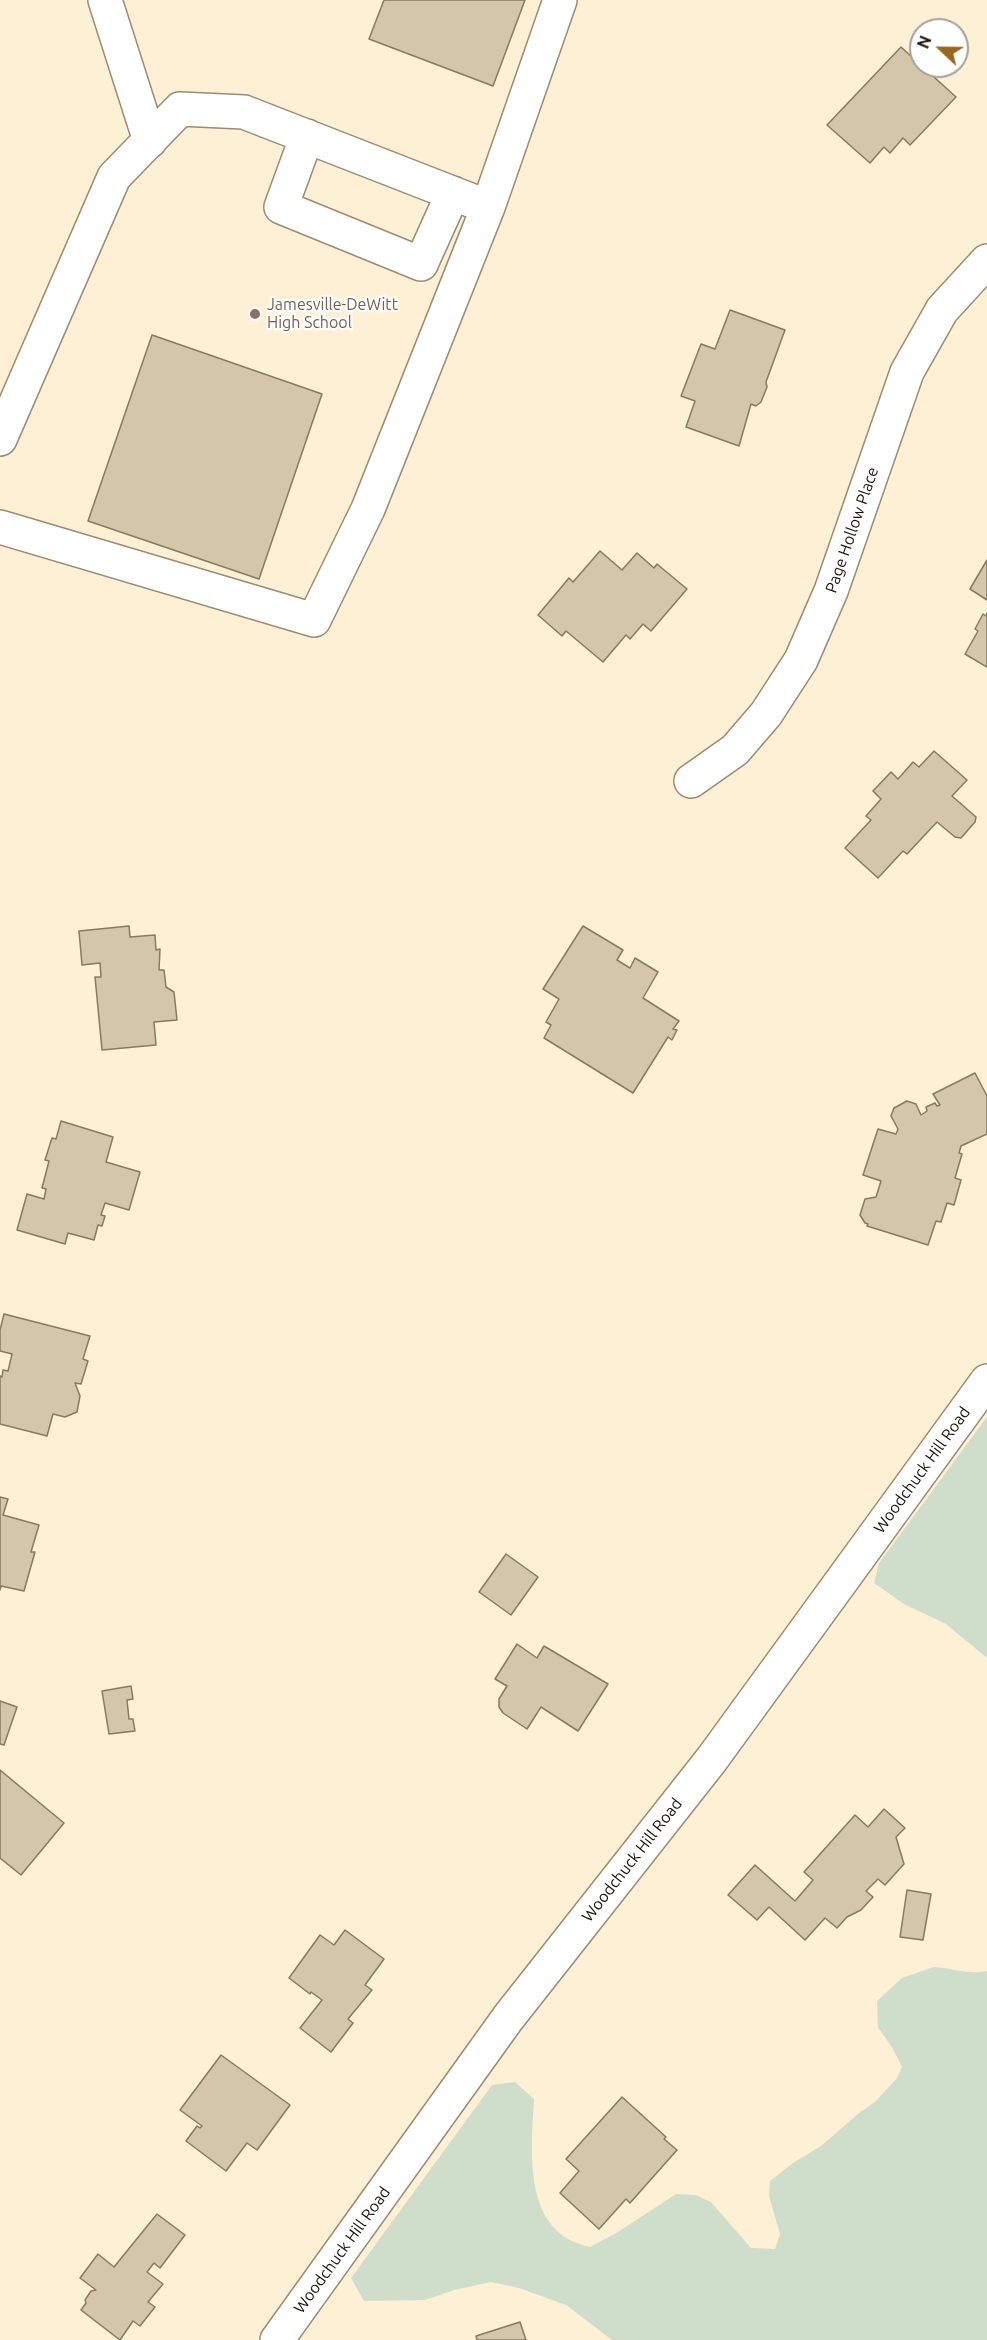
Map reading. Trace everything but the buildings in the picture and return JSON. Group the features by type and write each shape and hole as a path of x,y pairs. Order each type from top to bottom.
{"street":[{"path":"105,0 150,141"},
{"path":"0,527 314,620 368,508 488,207 560,0"},
{"path":"0,439 114,177 180,109 244,112 488,207"},
{"path":"307,136 281,207 421,264 453,193"},
{"name":"Page Hollow Place","path":"691,781 735,750 766,714 801,660 831,591 907,372 942,310 987,261"},
{"name":"Woodchuck Hill Road","path":"277,2340 508,2018 712,1760 987,1381"}],"green space":[{"path":"987,1417 987,1658 946,1624 904,1604 874,1583 879,1563"},
{"path":"934,1967 967,1972 987,1971 987,2340 612,2340 566,2305 519,2288 491,2282 454,2290 425,2300 364,2301 351,2278 492,2085 515,2082 534,2099 532,2165 535,2188 542,2208 552,2225 568,2239 590,2247 618,2232 676,2194 696,2195 711,2202 751,2248 775,2249 780,2234 769,2196 770,2181 793,2163 821,2146 875,2102 897,2078 902,2067 878,2027 877,2001 902,1978"}],"place":[{"name":"Jamesville-DeWitt High School","path":"255,314"}]}
